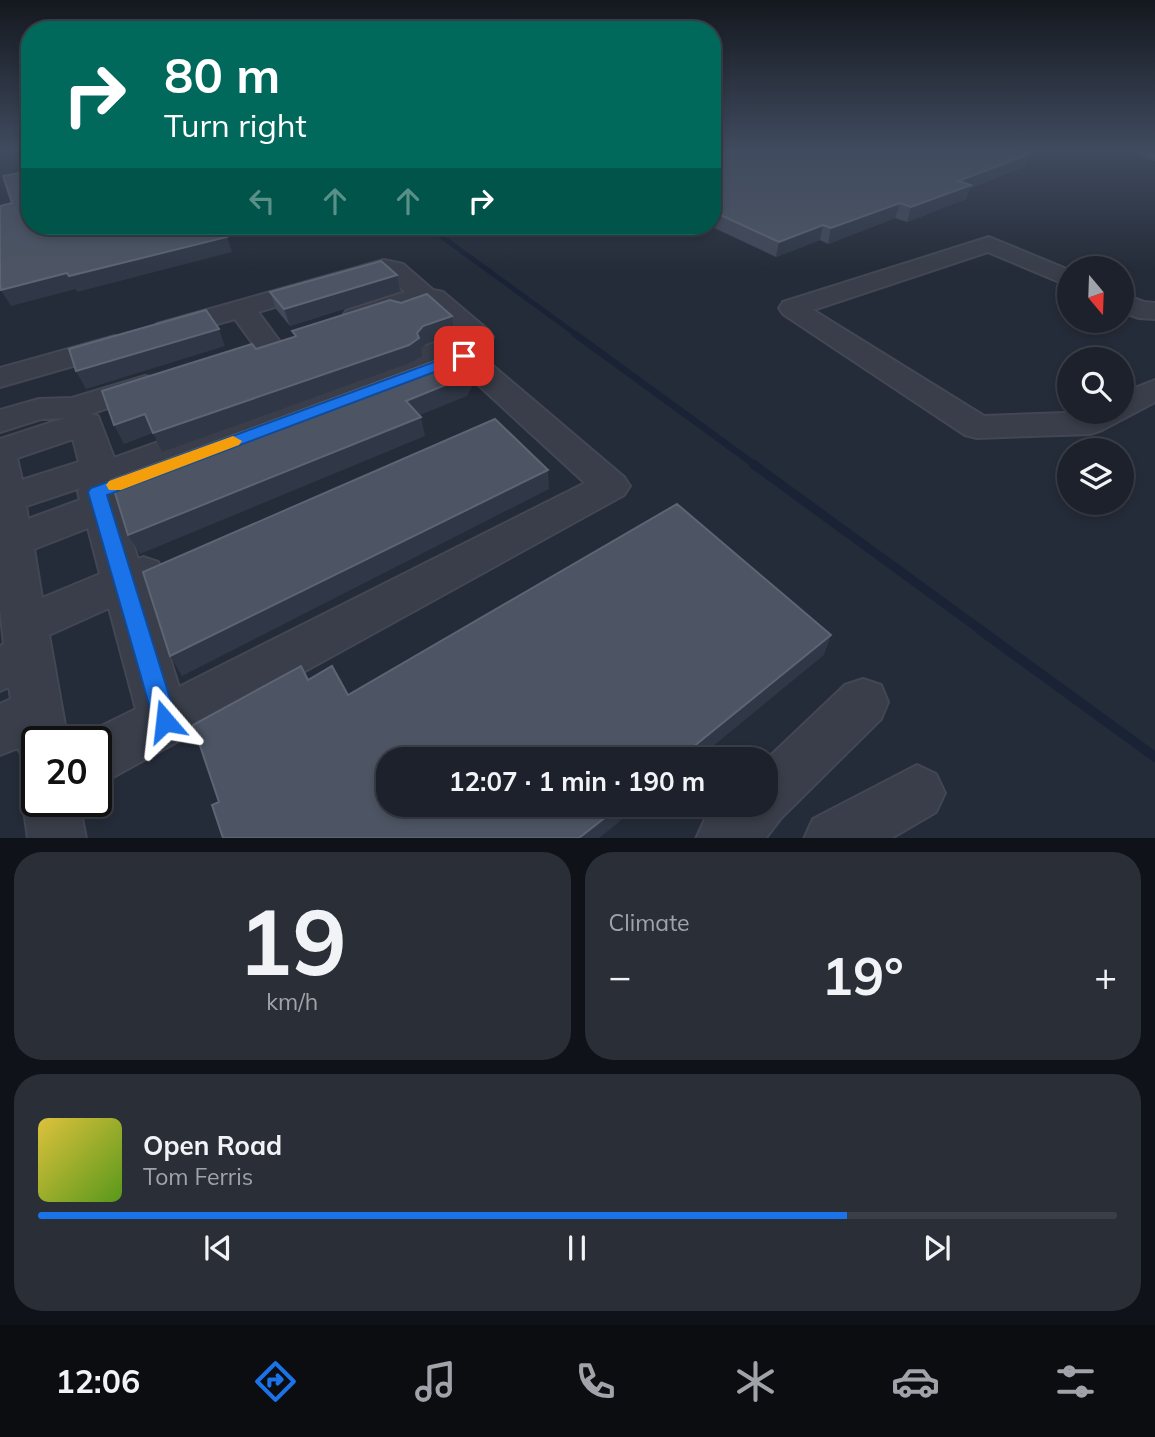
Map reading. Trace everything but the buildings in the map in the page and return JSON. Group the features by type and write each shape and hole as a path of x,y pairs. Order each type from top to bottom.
{"street":[{"path":"0,378 384,267 394,269 423,295 289,343"},
{"path":"2,473 99,469 108,474 478,337 434,299 289,343"},
{"path":"241,308 289,343"},
{"path":"1134,308 1155,311"},
{"path":"112,749 165,721 611,486 464,356 97,492 165,721"},
{"path":"59,361 99,469"},
{"path":"0,421 39,409 80,415 103,410 167,383"},
{"path":"1134,400 1155,389"},
{"path":"487,426 525,410"},
{"path":"2,473 80,415"},
{"path":"2,473 12,541 18,650 27,726"},
{"path":"12,541 102,507"},
{"path":"18,650 124,582 174,561"},
{"path":"778,785 863,702"},
{"path":"833,838 917,793"},
{"path":"54,817 57,838"},
{"path":"725,838 747,817"}],"lane":[{"path":"1057,274 989,244 792,308 977,427 1062,424"}],"waterway":[{"path":"440,235 577,335"},
{"path":"575,334 755,465"},
{"path":"753,464 981,630"},
{"path":"979,629 1155,757"}],"slow traffic":[{"path":"115,485 233,441"}],"route":[{"path":"165,721 97,492 464,356"}]}
